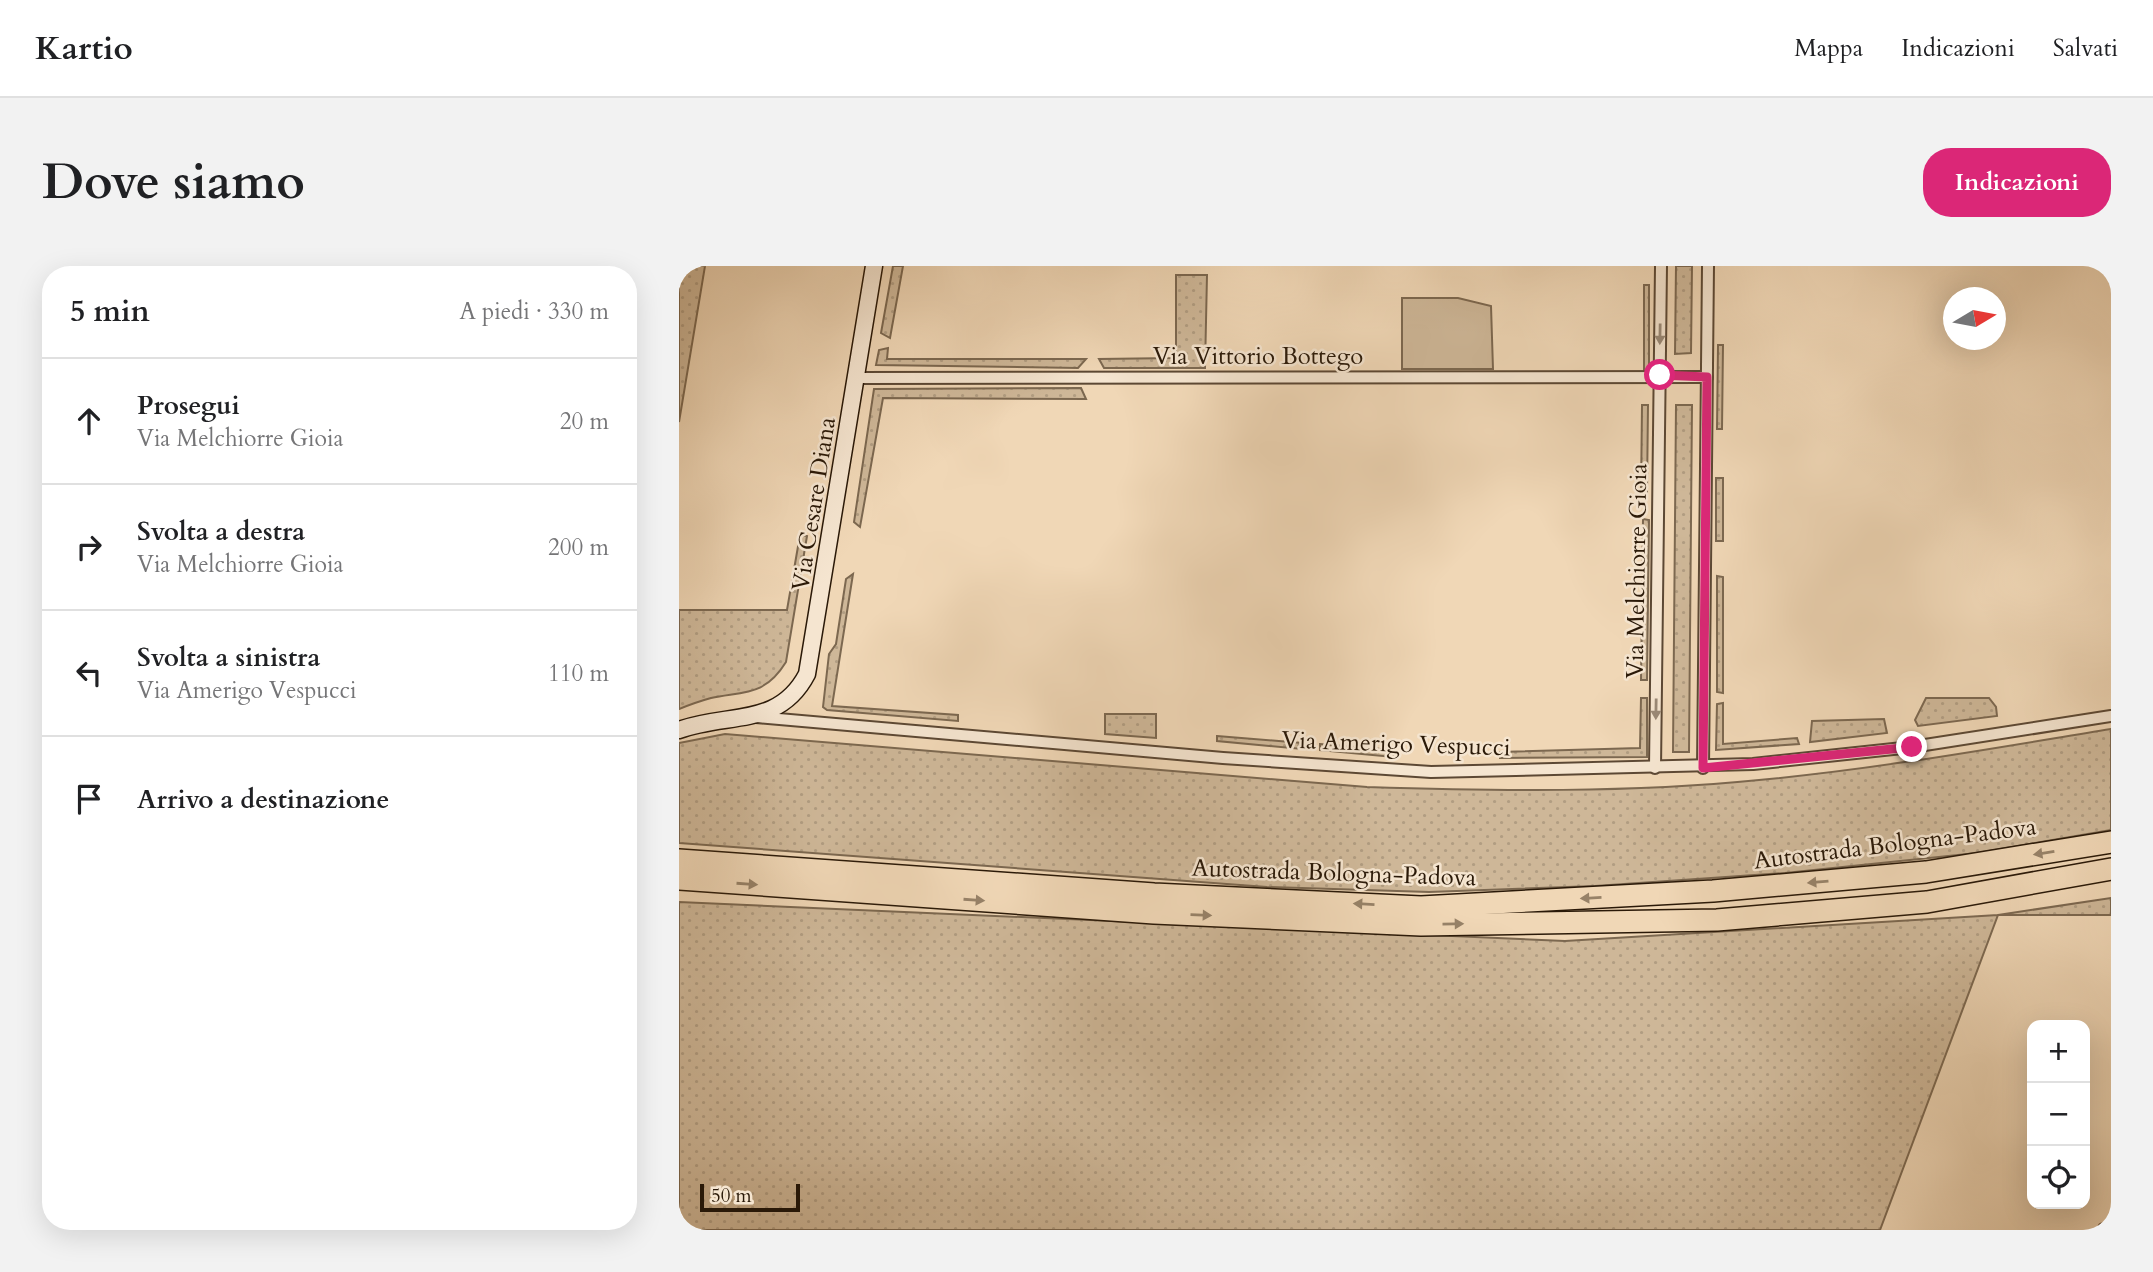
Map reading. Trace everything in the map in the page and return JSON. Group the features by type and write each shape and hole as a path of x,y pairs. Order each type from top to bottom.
{"highway":[{"name":"Autostrada Bologna-Padova","path":"679,860 1154,894 1421,907 1713,891 1927,872 2111,842"},
{"name":"Autostrada Bologna-Padova","path":"679,879 1154,913 1421,925 1717,920 1927,902 2111,869"}],"main road":[{"name":"Via Cesare Diana","path":"750,716 779,706 797,690 807,674 874,266"},
{"name":"Via Amerigo Vespucci","path":"679,730 750,716"}],"street":[{"name":"Via Melchiorre Gioia","path":"1655,768 1661,266"},
{"path":"1703,768 1708,266"},
{"name":"Via Vittorio Bottego","path":"857,378 1660,375"},
{"path":"1660,375 1707,377"},
{"name":"Via Amerigo Vespucci","path":"750,716 1342,768 1431,772 1703,768 1912,747 2111,716"}],"lane":[{"path":"2102,1227 2109,1230"}],"shaded area":[{"path":"679,266 705,266 679,422"},
{"path":"893,266 903,266 890,338 881,333"},
{"path":"1676,266 1692,266 1691,353 1675,354"},
{"path":"1176,275 1207,275 1205,368 1104,368 1099,359 1176,358"},
{"path":"1644,285 1649,285 1649,371 1644,371"},
{"path":"1402,298 1458,298 1491,306 1493,369 1402,369"},
{"path":"1718,345 1723,345 1722,429 1717,429"},
{"path":"888,348 887,359 1086,359 1078,368 876,365 879,350"},
{"path":"1081,388 1086,399 883,398 860,527 854,522 874,389"},
{"path":"1642,405 1648,405 1647,493 1641,494"},
{"path":"1676,405 1692,405 1689,752 1673,752"},
{"path":"1716,478 1723,478 1723,541 1716,541"},
{"path":"1643,519 1649,520 1647,680 1641,680"},
{"path":"800,535 807,536 786,662 770,681 753,690 711,698 679,709 679,610 787,610"},
{"path":"853,574 832,706 958,715 958,721 827,710 823,707 829,654 836,644 846,579"},
{"path":"1717,576 1723,577 1723,693 1717,692"},
{"path":"1641,698 1647,698 1647,757 1500,758 1500,752 1640,748"},
{"path":"1926,698 1989,698 1996,707 1997,716 1918,726 1915,720"},
{"path":"1723,703 1723,744 1797,738 1799,744 1716,750 1717,704"},
{"path":"1105,714 1156,714 1156,738 1105,734"},
{"path":"1884,719 1887,733 1810,742 1812,721"},
{"path":"2111,729 2111,830 1977,853 1785,873 1595,886 1429,892 1267,887 679,843 679,743 725,734 1367,787 1563,790 1710,784 1803,775"},
{"path":"1217,736 1302,743 1302,749 1217,741"},
{"path":"1320,744 1393,750 1393,757 1320,750"},
{"path":"2111,898 2111,915 1998,915"},
{"path":"679,902 1565,941 1998,915 1880,1230 679,1230"}],"route":[{"path":"1660,375 1707,377 1703,768 1912,747"}]}
